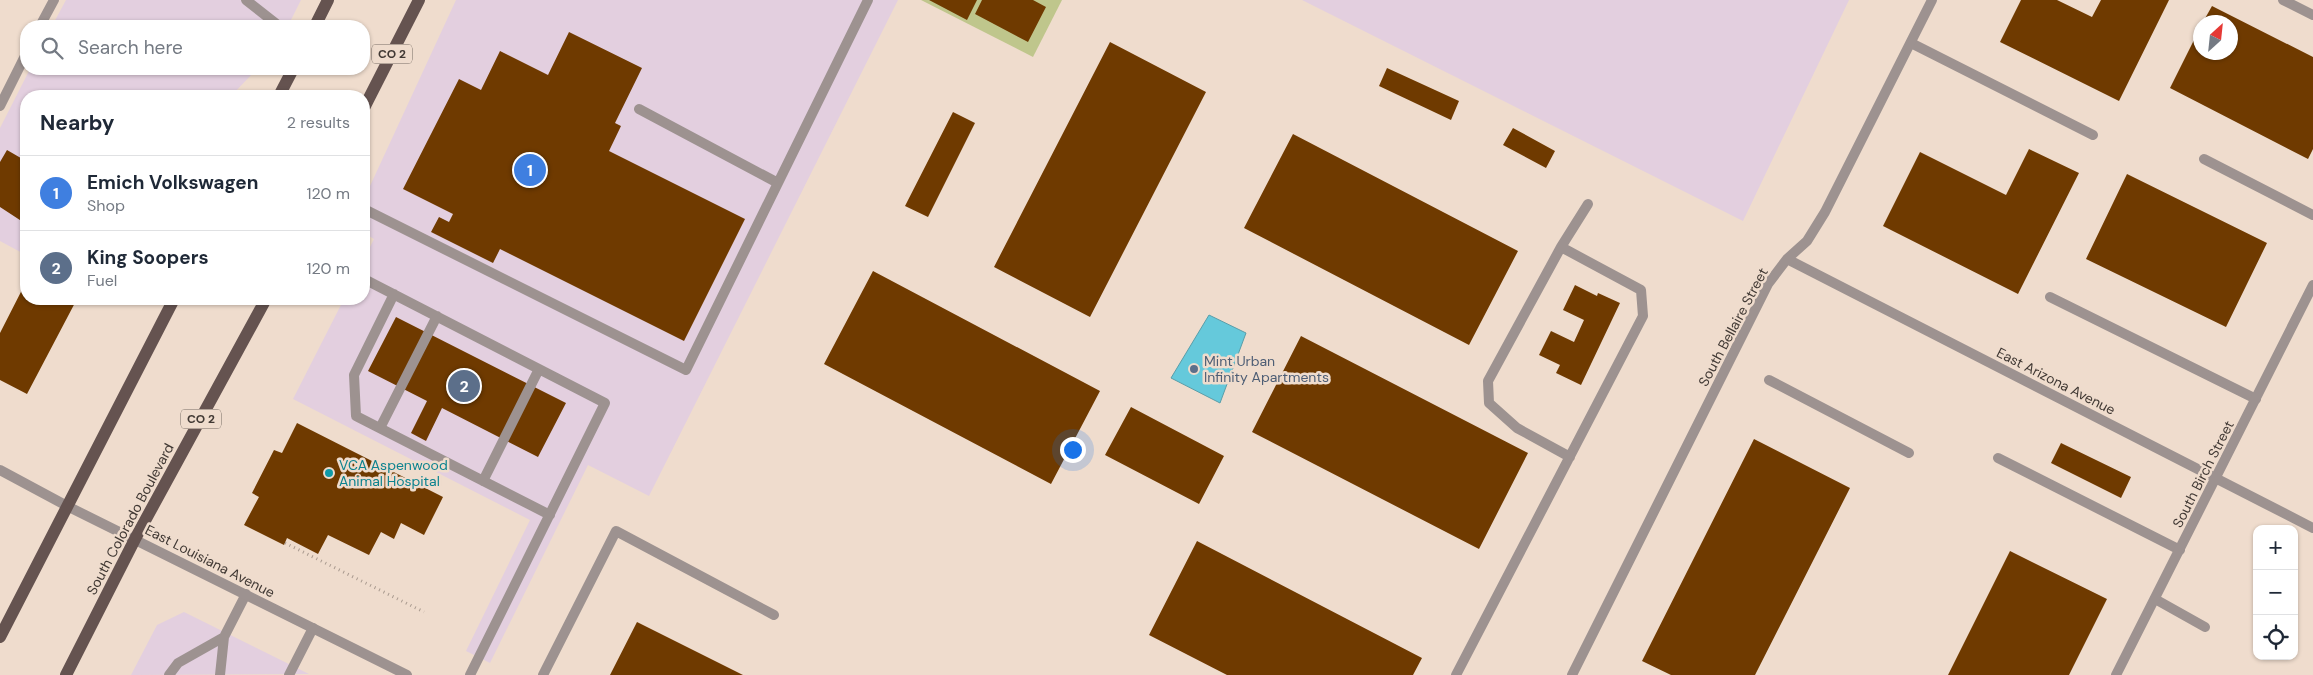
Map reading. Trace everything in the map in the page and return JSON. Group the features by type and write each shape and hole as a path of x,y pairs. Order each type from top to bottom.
{"main road":[{"path":"318,20 328,0"},
{"name":"CO 2","path":"370,96 419,0"},
{"path":"282,90 290,75"},
{"path":"0,638 66,506 171,305"},
{"name":"South Colorado Boulevard","path":"66,675 135,539 263,305"}],"street":[{"path":"43,20 54,0"},
{"path":"246,0 271,20"},
{"path":"370,212 686,370 868,0"},
{"name":"South Bellaire Street","path":"1572,675 1768,284 1787,259 1807,241 1825,212 1932,0"},
{"path":"2283,0 2313,15"},
{"path":"1911,43 2093,135"},
{"path":"0,106 20,66"},
{"path":"638,109 778,183"},
{"path":"2204,159 2313,215"},
{"path":"1570,457 1517,428 1489,403 1488,381 1561,247 1588,204"},
{"path":"1456,675 1644,316 1641,290 1561,247"},
{"name":"East Arizona Avenue","path":"1787,259 2313,528"},
{"path":"370,282 605,403 470,675"},
{"name":"South Birch Street","path":"2116,675 2313,285"},
{"path":"394,294 354,375 356,416 550,515"},
{"path":"2050,297 2256,399"},
{"path":"380,428 437,316"},
{"path":"482,481 539,369"},
{"path":"1769,380 1909,453"},
{"path":"1998,458 2180,550"},
{"name":"East Louisiana Avenue","path":"0,470 66,506 407,675"},
{"path":"543,675 616,531 774,615"},
{"path":"220,675 224,637 246,594"},
{"path":"2154,599 2205,627"},
{"path":"289,675 313,628"},
{"path":"169,675 178,663 224,637"}],"path":[{"path":"285,543 424,612"}],"shaded area":[{"path":"66,0 301,0 291,20 55,20"},
{"path":"456,0 898,0 649,496 588,465 490,663 466,651 530,520 293,399 341,305 370,305 370,247 374,239 370,237 370,186"},
{"path":"1302,0 1849,0 1743,221"},
{"path":"27,75 251,75 237,90 20,90 20,252 0,241 0,128"},
{"path":"184,612 309,674 131,675 157,625"}],"green space":[{"path":"921,0 1062,0 1033,57"}],"water":[{"path":"1209,315 1246,333 1220,403 1171,378"}],"building":[{"path":"929,0 977,0 967,20"},
{"path":"982,0 1033,0 1046,7 1028,42 975,14"},
{"path":"2021,0 2057,0 2092,17 2101,0 2169,0 2119,101 2000,42"},
{"path":"2212,6 2230,15 2207,15"},
{"path":"2238,19 2313,57 2313,149 2308,159 2170,88 2193,42 2193,60 2238,60"},
{"path":"569,32 642,68 615,123 621,126 609,151 745,219 684,341 500,249 493,263 431,232 439,217 449,222 453,214 403,189 459,79 481,90 500,51 548,75"},
{"path":"1110,42 1206,92 1090,317 994,267"},
{"path":"1387,68 1459,101 1451,120 1379,86"},
{"path":"953,112 975,123 928,217 905,206"},
{"path":"1513,128 1555,151 1546,168 1503,145"},
{"path":"1293,134 1518,251 1469,345 1244,228"},
{"path":"2029,149 2079,173 2018,294 1883,226 1920,152 2006,195"},
{"path":"7,150 20,158 20,220 0,207 0,162"},
{"path":"2127,174 2267,243 2226,327 2086,259"},
{"path":"873,271 1100,391 1051,484 824,364"},
{"path":"1575,285 1597,296 1598,293 1620,303 1581,385 1556,373 1560,365 1539,355 1551,331 1574,342 1584,320 1563,310"},
{"path":"20,294 20,305 74,305 27,394 0,380 0,333"},
{"path":"396,317 566,403 538,457 442,408 426,441 411,433 427,401 368,371"},
{"path":"1301,336 1528,453 1479,549 1252,432"},
{"path":"1131,407 1224,456 1199,504 1105,455"},
{"name":"VCA Aspenwood Animal Hospital","path":"297,423 443,497 424,535 401,523 394,539 381,532 369,555 328,535 318,554 287,538 284,545 244,525 259,497 252,493 274,450 282,453"},
{"path":"1754,439 1850,488 1755,675 1671,675 1642,661"},
{"path":"2061,443 2131,477 2121,498 2051,463"},
{"path":"1197,541 1422,658 1413,675 1227,675 1149,635"},
{"path":"2010,551 2107,599 2069,675 1948,675"},
{"path":"637,622 743,675 610,675"}],"place":[{"name":"Emich Volkswagen","path":"530,170"},
{"name":"Mint Urban Infinity Apartments","path":"1194,369"},
{"name":"King Soopers","path":"464,386"},
{"name":"VCA Aspenwood Animal Hospital","path":"329,473"}]}
